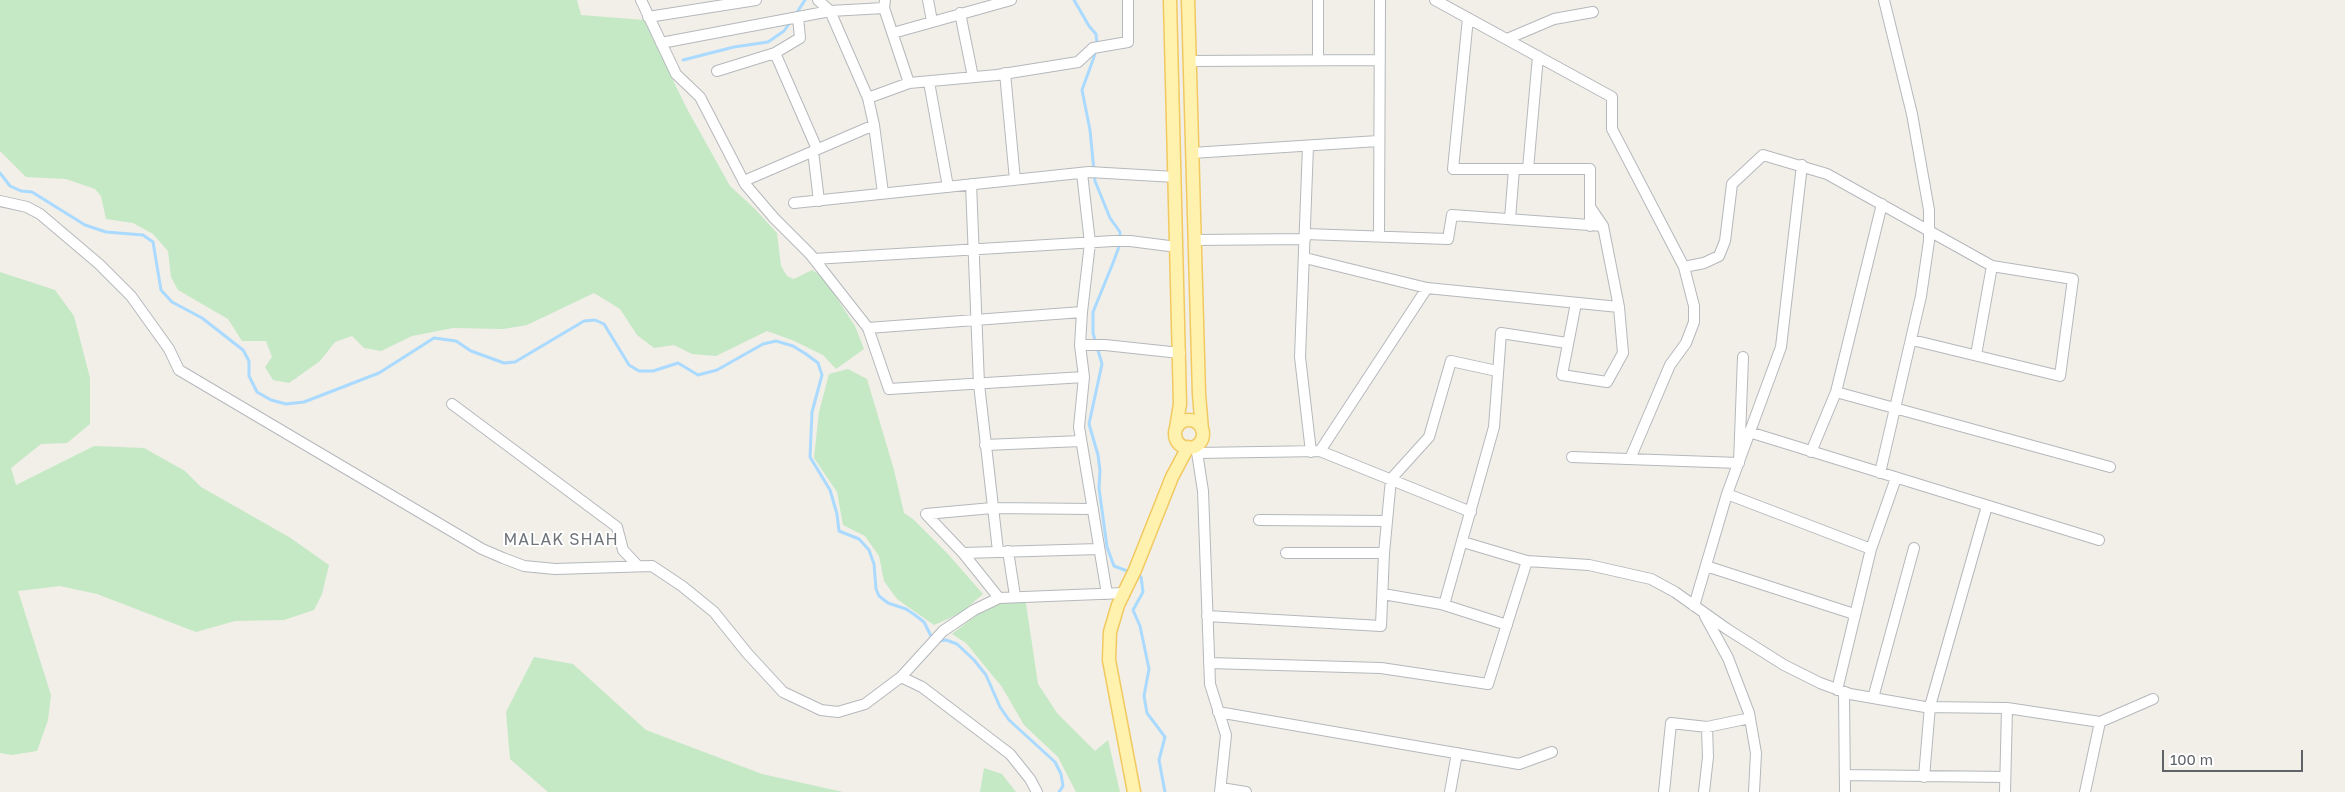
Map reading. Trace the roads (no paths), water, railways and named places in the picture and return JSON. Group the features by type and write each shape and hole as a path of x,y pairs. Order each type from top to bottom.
{"main road":[{"path":"1170,0 1180,353 1180,404 1175,432 1172,477"},
{"path":"1134,792 1109,651 1112,623 1172,477 1202,439 1199,403 1188,0"},
{"path":"1171,16 1181,13 1188,16"},
{"path":"1175,432 1182,422 1190,420 1198,423 1202,430"},
{"path":"1175,432 1180,444 1194,449"}],"street":[{"path":"642,0 648,17 676,74 700,97 744,180 774,218 814,259 868,328 889,389 1084,377"},
{"path":"648,17 756,0"},
{"path":"818,0 830,11 868,98 874,125 883,194"},
{"path":"928,0 932,21"},
{"path":"893,33 994,2 1011,0"},
{"path":"868,98 909,84 1005,74 1078,62 1098,47 1128,42 1128,0"},
{"path":"1318,0 1318,60"},
{"path":"1379,236 1380,0"},
{"path":"1435,0 1612,97 1612,129 1684,267 1694,306 1694,322 1686,343 1670,365 1630,459"},
{"path":"1880,473 1921,296 1929,232 1929,210 1912,114 1884,0"},
{"path":"661,43 830,11 884,4 909,84"},
{"path":"1507,39 1554,19 1593,12"},
{"path":"960,14 973,77"},
{"path":"717,71 774,53 800,38 798,17"},
{"path":"1468,18 1453,169 1590,169 1590,226"},
{"path":"774,53 815,150 819,201"},
{"path":"1528,169 1538,56"},
{"path":"1189,61 1380,60"},
{"path":"1005,74 1015,180"},
{"path":"929,82 948,187"},
{"path":"744,180 874,125"},
{"path":"1192,153 1378,141"},
{"path":"1308,146 1300,357 1315,452"},
{"path":"1684,267 1712,260 1724,250 1732,184 1745,169 1763,155 1828,174 1992,266 2073,279 2060,376 1912,340"},
{"path":"1754,792 1756,753 1750,718 1728,658 1698,609 1706,566 1727,494 1781,347 1802,166"},
{"path":"1510,220 1514,169"},
{"path":"794,203 1090,172 1175,177"},
{"path":"1090,172 1090,243 1080,345 1084,377 1079,427 1107,594"},
{"path":"971,184 979,384 985,445 992,508 1015,596"},
{"path":"0,201 27,207 40,214 99,264 131,296 169,350 179,370 482,550 524,566 555,569 652,566 682,586 714,612 752,660 782,692 795,700 821,710 838,712 865,704 901,677 943,630 974,610 999,598 1107,594 1126,589"},
{"path":"1811,452 1836,392 1882,204"},
{"path":"1576,303 1562,375 1608,382 1623,353 1618,307 1603,226 1590,206"},
{"path":"1194,240 1379,236 1448,239 1452,215 1603,226"},
{"path":"814,259 1124,241 1176,247"},
{"path":"1304,258 1428,288 1618,307"},
{"path":"1976,356 1992,266"},
{"path":"1315,452 1428,288"},
{"path":"868,328 976,318 1082,312"},
{"path":"1444,605 1494,427 1501,334 1567,342"},
{"path":"1080,345 1104,345 1180,353"},
{"path":"1739,463 1743,356"},
{"path":"1207,616 1381,626 1384,553 1392,479 1429,437 1451,361 1497,371"},
{"path":"1836,392 2110,467"},
{"path":"452,404 617,527 623,550 638,565"},
{"path":"1749,432 2099,540"},
{"path":"985,445 1081,441"},
{"path":"1246,792 1221,790 1226,735 1210,684 1202,491 1194,449 1315,452 1392,479 1401,486 1471,512"},
{"path":"1572,457 1739,463"},
{"path":"1846,792 1840,691 1854,614 1871,549 1896,478"},
{"path":"1727,494 1871,549"},
{"path":"1924,777 1930,706 1987,506"},
{"path":"999,598 963,553 926,514 992,508 1092,509"},
{"path":"1259,520 1387,521"},
{"path":"1463,542 1527,561 1589,565 1638,574 1662,584 1784,665 1840,691 1930,706 2007,708 2100,722 2153,699"},
{"path":"1873,698 1914,548"},
{"path":"963,553 1099,549"},
{"path":"1286,553 1384,553"},
{"path":"1209,663 1381,668 1488,684 1527,561"},
{"path":"1706,566 1854,614"},
{"path":"1383,594 1444,605 1507,625"},
{"path":"901,677 922,687 1010,754 1030,779 1036,792"},
{"path":"2005,792 2007,708"},
{"path":"1218,712 1519,764 1552,752"},
{"path":"1664,792 1671,723 1707,727 1750,718"},
{"path":"2085,792 2100,722"},
{"path":"1704,792 1708,757 1707,727"},
{"path":"1450,792 1457,753"},
{"path":"1846,775 2005,777"}],"waterway":[{"path":"796,14 805,0"},
{"path":"1074,0 1089,26 1096,34 1097,44 1094,57 1082,90 1090,130 1095,181 1110,218 1120,232 1120,244 1093,312 1093,333 1102,364 1089,424 1098,455 1100,471 1099,488 1107,547 1114,566 1130,572"},
{"path":"683,60 734,47 768,42 784,31 791,21"},
{"path":"0,173 10,186 21,191 32,192 85,225 106,232 143,235 153,242 161,290 172,302 202,318 243,350 249,361 249,376 257,392 271,400 286,404 304,402 379,373 434,338 456,341 471,351 504,363 515,362 584,321 595,320 604,324 629,365 639,371 653,371 678,363 698,375 717,370 763,344 776,341 793,346 818,363 822,375 812,412 810,457 830,490 837,514 839,531 859,539 869,550 874,564 876,589 879,596 888,603 906,609 915,615 924,622 931,636 939,641 946,640 957,644 974,660 986,675 1000,707 1009,720 1055,762 1061,774 1063,786 1059,792"},
{"path":"1136,575 1141,577 1143,592 1133,610 1140,626 1149,669 1144,696 1147,713 1165,737 1159,760 1165,792"}],"district":[{"name":"MALAK SHAH","path":"561,540"}]}
